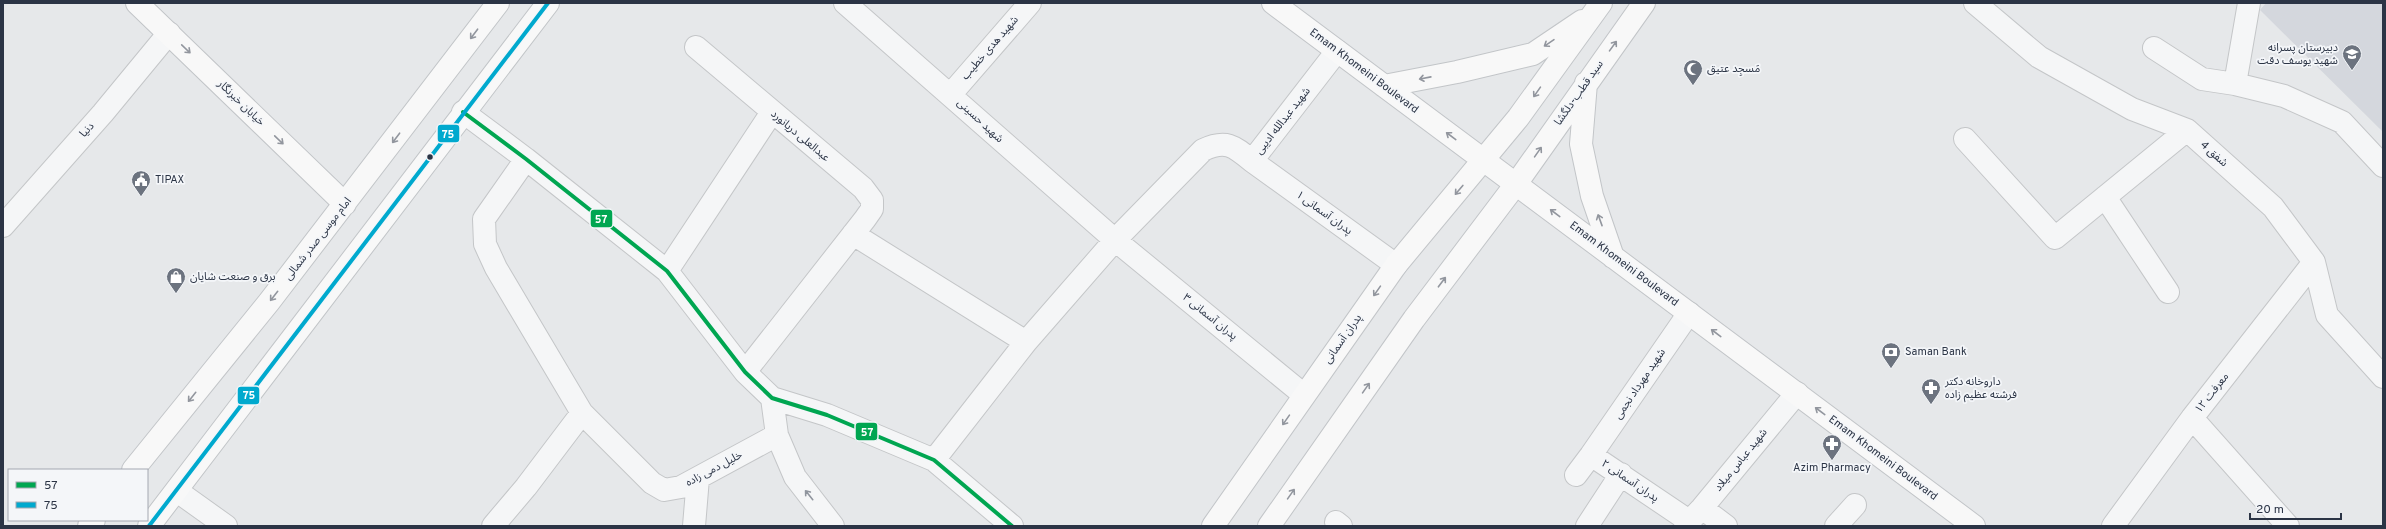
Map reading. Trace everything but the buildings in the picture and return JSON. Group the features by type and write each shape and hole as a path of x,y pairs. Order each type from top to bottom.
{"main road":[{"name":"خیابان خبرنگار","path":"137,3 345,204"},
{"name":"امام موسی صدر شمالی","path":"134,469 345,204 498,3"},
{"path":"149,526 463,112 548,3"},
{"name":"Emam Khomeini Boulevard","path":"1273,3 1974,526"},
{"name":"سید قطب-دلگشا","path":"1516,184 1644,3"},
{"path":"1384,86 1457,72 1532,54 1597,8"},
{"path":"1484,160 1518,118 1597,8"},
{"path":"1586,83 1582,144 1592,196 1613,257"},
{"name":"پدران آسمانی","path":"1213,526 1396,265 1484,160"},
{"path":"1269,526 1414,319 1516,184"}],"street":[{"name":"شهید حسینی","path":"845,3 951,94 1115,240"},
{"name":"شهید هدی خطیب","path":"951,94 1030,3"},
{"name":"شفق 4","path":"1975,3 2039,57 2132,109 2187,130 2273,208 2314,262 2327,315 2383,377"},
{"path":"2236,84 2249,3"},
{"name":"دنیا","path":"3,226 103,113 169,33"},
{"name":"عبدالعلی دریانورد","path":"696,47 863,188 872,200 872,209 745,372"},
{"path":"2154,48 2202,79 2236,84 2284,96 2342,122 2383,166"},
{"name":"شهید عبدالله ادیبی","path":"1115,240 1203,150 1214,145 1226,143 1239,150 1252,161 1337,51"},
{"path":"463,112 526,159 667,271 745,372 772,398 834,418 934,460 1012,526"},
{"path":"667,271 772,112"},
{"path":"1965,139 2055,238 2187,130"},
{"name":"خلیل دمی زاده","path":"526,159 484,219 485,244 496,268 582,414 652,483 664,490 681,486 698,478 777,435"},
{"name":"پدران آسمانی ۱","path":"1252,161 1396,265"},
{"path":"2104,197 2168,292"},
{"path":"853,234 1026,342"},
{"path":"934,460 1026,342 1115,240"},
{"name":"پدران آسمانی ۳","path":"1115,240 1304,395"},
{"name":"معرفت ۱۲","path":"2113,526 2192,418 2314,262"},
{"name":"شهید مهرداد نجمی","path":"1591,455 1689,313"},
{"name":"شهید عباس میلاد","path":"1692,518 1797,394"},
{"path":"772,398 777,435 795,477 833,526"},
{"path":"493,526 526,487 582,414"},
{"path":"2192,418 2288,526"},
{"name":"پدران آسمانی ۲","path":"1576,475 1591,455 1692,518 1726,526"},
{"path":"1587,526 1621,474"},
{"path":"694,526 698,478"},
{"path":"177,491 226,526"},
{"path":"1836,526 1855,505"}],"shaded area":[{"name":"دبیرستان پسرانه شهید یوسف دقت","path":"2266,3 2383,3 2383,132 2260,10"}],"transit line":[{"name":"75","path":"149,526 548,3"},
{"name":"57","path":"463,112 526,159 667,271 745,372 772,398 827,415 934,460 1012,526"}],"place":[{"name":"دبیرستان پسرانه شهید یوسف دقت","path":"2352,71"},
{"name":"مَسجِد عتیق","path":"1693,86"},
{"name":"TIPAX","path":"141,197"},
{"name":"برق و صنعت شایان","path":"176,294"},
{"name":"Saman Bank","path":"1891,369"},
{"name":"داروخانه دکتر فرشته عظیم زاده","path":"1931,405"},
{"name":"Azim Pharmacy","path":"1832,461"}]}
